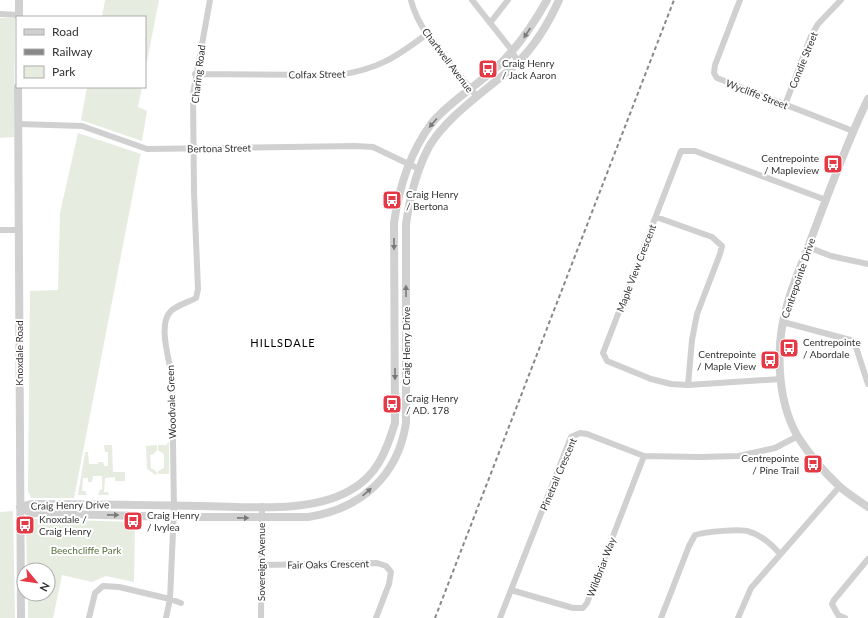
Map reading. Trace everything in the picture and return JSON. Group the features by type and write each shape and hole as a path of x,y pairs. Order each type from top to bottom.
{"street":[{"path":"0,14 19,16 19,0"},
{"name":"Charing Road","path":"193,149 193,94 195,74 210,0"},
{"name":"Chartwell Avenue","path":"411,0 416,17 427,34 477,97"},
{"path":"472,0 512,51 518,62"},
{"path":"490,23 508,0"},
{"name":"Craig Henry Drive","path":"20,507 30,504 262,506 314,504 334,499 350,491 364,480 377,467 386,452 395,423 394,223 398,193 408,163 419,142 432,123 512,51 526,34 547,0"},
{"name":"Craig Henry Drive","path":"20,507 31,513 174,517 308,517 326,514 343,508 358,500 382,479 392,467 403,441 406,423 406,224 410,194 419,169 431,145 438,135 477,97 518,62 538,37 559,0"},
{"name":"Wycliffe Street","path":"740,0 715,65 714,73 717,78 854,131"},
{"name":"Condie Street","path":"785,105 811,36 818,24 841,0"},
{"name":"Colfax Street","path":"195,74 339,75 354,73 381,65 394,58 427,34"},
{"name":"Knoxdale Road","path":"18,88 22,618"},
{"name":"Centrepointe Drive","path":"868,99 826,200 788,301 782,322 779,353 781,379 790,417 798,436 817,462 840,486 868,507"},
{"name":"Bertona Street","path":"18,124 82,126 142,148 193,149 373,147 419,169"},
{"name":"Woodvale Green","path":"166,618 170,599 174,505 172,378 170,357 164,338 169,313 172,309 196,298 198,289 193,149"},
{"name":"Maple View Crescent","path":"781,379 688,385 671,384 651,379 607,361 603,353 681,151 695,151 826,200"},
{"path":"656,216 712,237 722,246 697,314 692,340 688,385"},
{"path":"0,230 19,230"},
{"path":"808,248 831,256 868,264"},
{"path":"782,322 854,341 868,384"},
{"name":"Pinetrail Crescent","path":"500,618 571,438 580,433 587,434 644,456 699,457 739,456 775,448 798,436"},
{"name":"Wildbriar Way","path":"511,590 573,608 583,608 587,603 644,456"},
{"path":"738,618 751,588 840,486"},
{"name":"Sovereign Avenue","path":"261,618 262,506"},
{"path":"661,618 689,546 695,535 705,532 750,531 762,538 780,554"},
{"path":"845,618 836,612 832,604 868,559"},
{"name":"Fair Oaks Crescent","path":"261,565 377,563 386,566 391,572 389,584 376,618"},
{"path":"89,618 95,593 102,586 119,587 181,603"}],"green space":[{"path":"105,0 159,0 146,66 146,16 102,16"},
{"path":"0,18 15,18 14,137 0,138"},
{"path":"87,88 142,88 138,107 147,111 142,141 81,120"},
{"path":"78,133 141,154 74,498 31,498 28,491 30,291 58,290 60,213"},
{"path":"169,442 169,474 158,474 158,471 164,468 164,454 158,450 158,445 166,445"},
{"path":"104,445 112,445 113,472 125,472 125,481 115,481 115,477 105,478 104,492 108,492 109,495 98,495 102,489 102,476 93,476 92,482 88,482 88,478 83,478 82,491 85,491 87,495 78,495 85,452 88,452 89,464 98,464 98,462 103,462 104,466 108,466 108,452 105,452"},
{"path":"157,445 157,450 154,454 150,455 151,468 157,472 156,475 147,469 146,446"},
{"path":"13,511 15,618 0,618 0,512"},
{"name":"Beechcliffe Park","path":"35,519 135,522 134,582 106,576 92,582 62,575 53,618 28,618 28,602 56,602 56,562 27,562 26,525"}],"railway":[{"path":"435,618 674,0"}],"place":[{"name":"Craig Henry / Jack Aaron","path":"488,69"},
{"name":"Centrepointe / Mapleview","path":"833,164"},
{"name":"Craig Henry / Bertona","path":"392,200"},
{"name":"Centrepointe / Abordale","path":"789,348"},
{"name":"Centrepointe / Maple View","path":"770,360"},
{"name":"Craig Henry / AD. 178","path":"392,404"},
{"name":"Centrepointe / Pine Trail","path":"813,464"},
{"name":"Craig Henry / Ivylea","path":"133,521"},
{"name":"Knoxdale / Craig Henry","path":"25,525"}],"district":[{"name":"HILLSDALE","path":"283,343"}]}
